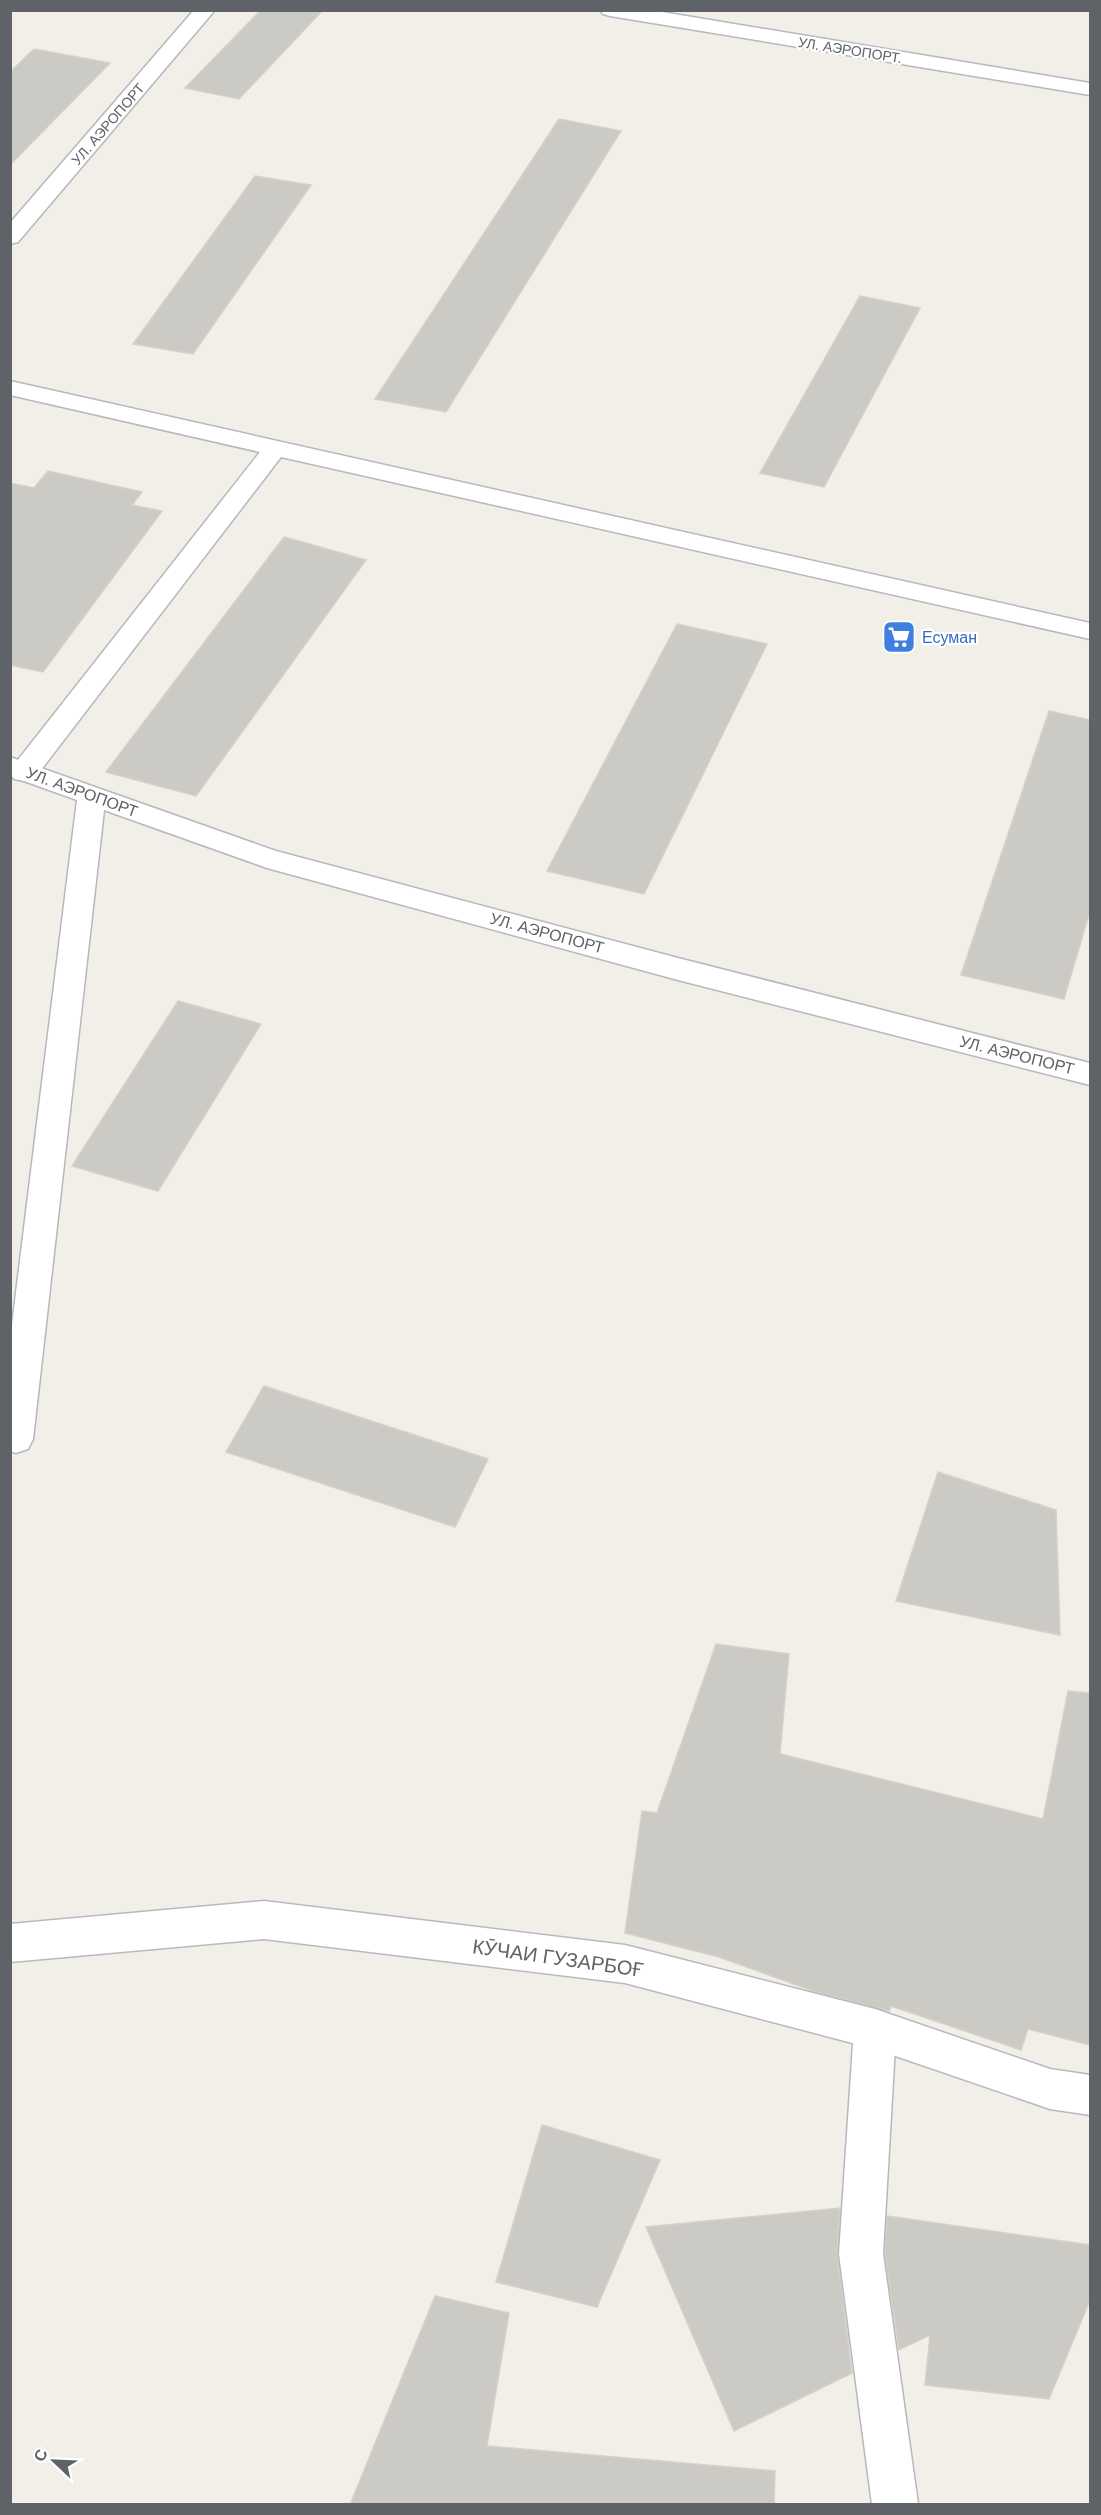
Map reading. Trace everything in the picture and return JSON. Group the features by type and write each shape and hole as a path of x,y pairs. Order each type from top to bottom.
{"street":[{"name":"УЛ. АЭРОПОРТ","path":"10,237 205,10"},
{"name":"УЛ. АЭРОПОРТ.","path":"610,10 1090,88"},
{"path":"10,388 1090,631"},
{"path":"17,769 276,447"},
{"name":"УЛ. АЭРОПОРТ","path":"17,769 267,858 678,969 1090,1074"},
{"path":"16,1439 91,796"},
{"name":"КӮЧАИ ГУЗАРБОҒ","path":"10,1943 264,1920 625,1964 875,2029 1050,2089 1090,2095"},
{"path":"875,2029 861,2254 895,2505"}],"building":[{"path":"261,10 323,10 239,99 185,88"},
{"path":"34,49 110,63 10,165 10,72"},
{"path":"559,119 621,131 446,412 375,399"},
{"path":"255,176 311,185 193,354 133,344"},
{"path":"860,296 920,308 824,487 760,473"},
{"path":"48,471 142,492 132,505 162,511 43,672 10,665 10,483 34,488"},
{"path":"284,537 366,560 196,796 106,772"},
{"path":"677,624 767,644 644,894 547,871"},
{"path":"1049,711 1090,720 1090,911 1064,999 961,975"},
{"path":"178,1001 261,1024 158,1191 72,1166"},
{"path":"264,1386 488,1459 455,1527 226,1452"},
{"path":"938,1472 1056,1510 1060,1635 896,1601"},
{"path":"716,1644 789,1654 780,1754 1043,1819 1068,1691 1090,1693 1090,2045 1028,2029 1021,2050 891,2006 889,2011 813,1991 719,1957 625,1933 642,1811 657,1813"},
{"path":"542,2125 660,2160 597,2307 496,2282"},
{"path":"840,2208 837,2254 852,2373 734,2431 646,2227"},
{"path":"887,2216 1090,2245 1090,2300 1049,2399 925,2385 930,2335 899,2350 885,2254"},
{"path":"435,2296 509,2313 487,2446 775,2471 774,2505 350,2505"}],"place":[{"name":"Есуман","path":"899,637"}]}
